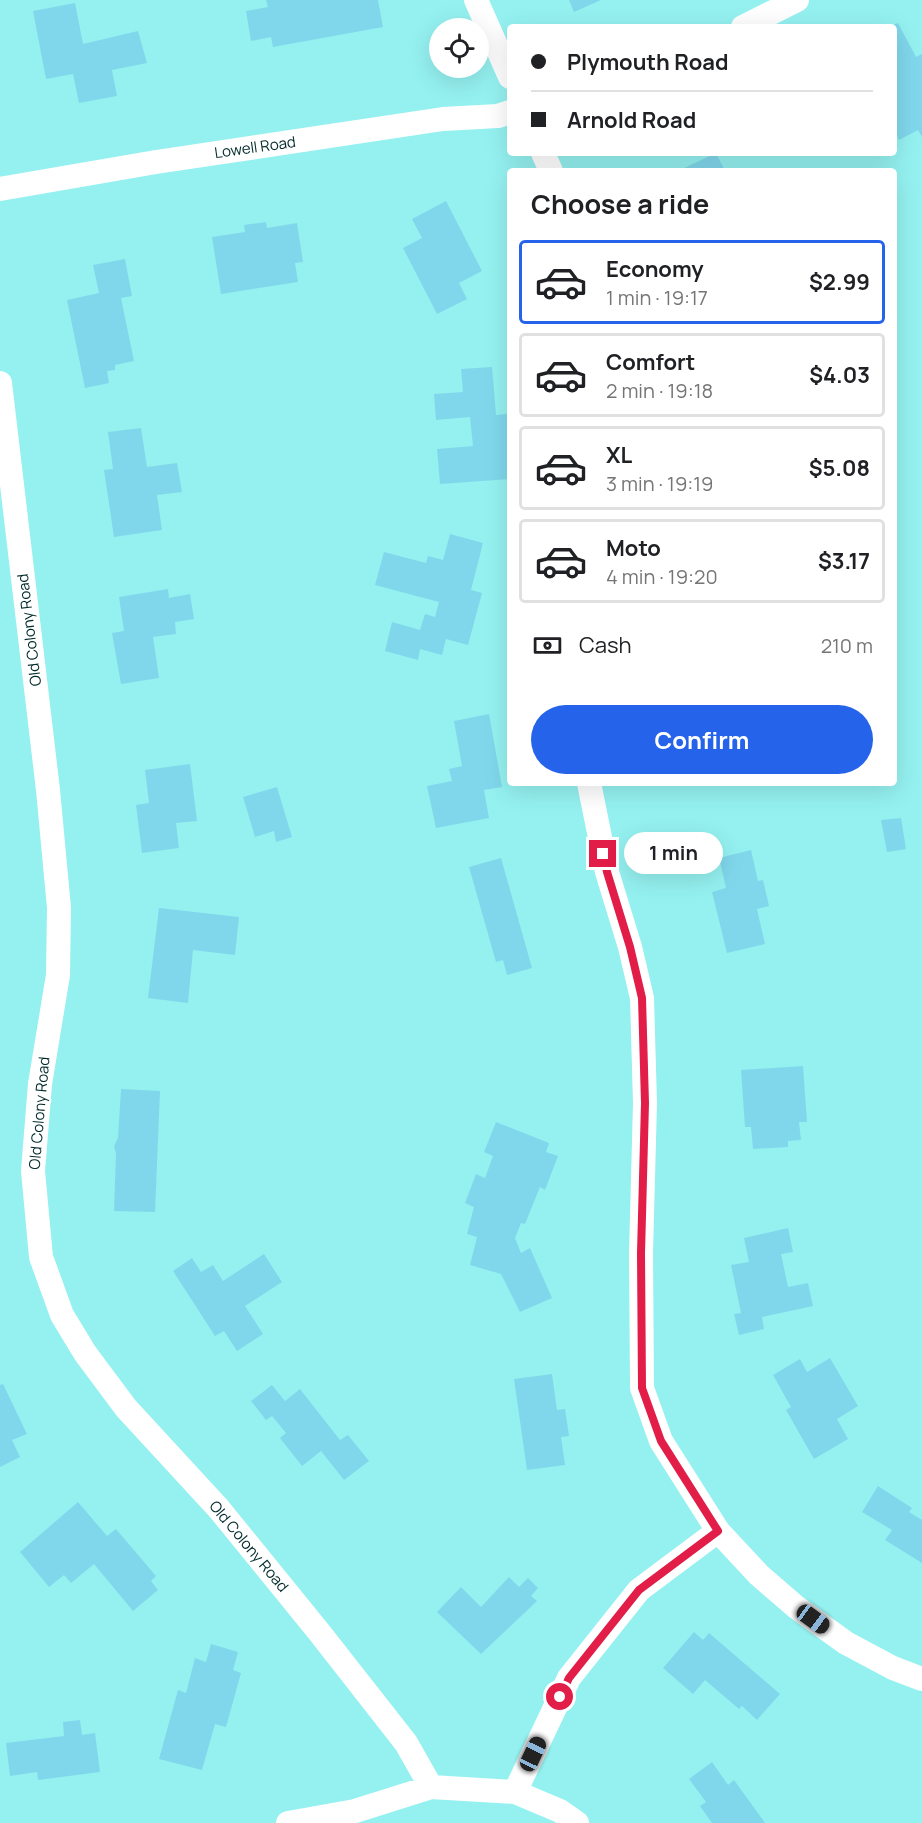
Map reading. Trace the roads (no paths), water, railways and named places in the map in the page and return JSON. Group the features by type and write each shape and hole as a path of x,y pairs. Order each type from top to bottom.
{"street":[{"path":"476,0 507,70"},
{"path":"749,24 797,0"},
{"name":"Lowell Road","path":"0,189 156,162 443,119 498,116 507,113"},
{"name":"Old Colony Road","path":"0,383 48,790 59,908 58,975 40,1084 33,1171 41,1257 62,1315 85,1353 126,1408 219,1509 319,1632 406,1743 432,1787"},
{"path":"590,786 607,872 630,947 642,998 645,1103 641,1253 642,1388 661,1441 718,1531 759,1575 796,1607 846,1643 893,1668 922,1679"},
{"path":"515,1792 569,1678 639,1590 718,1531"},
{"path":"288,1823 355,1811 432,1787 515,1792 560,1811 578,1823"}]}
